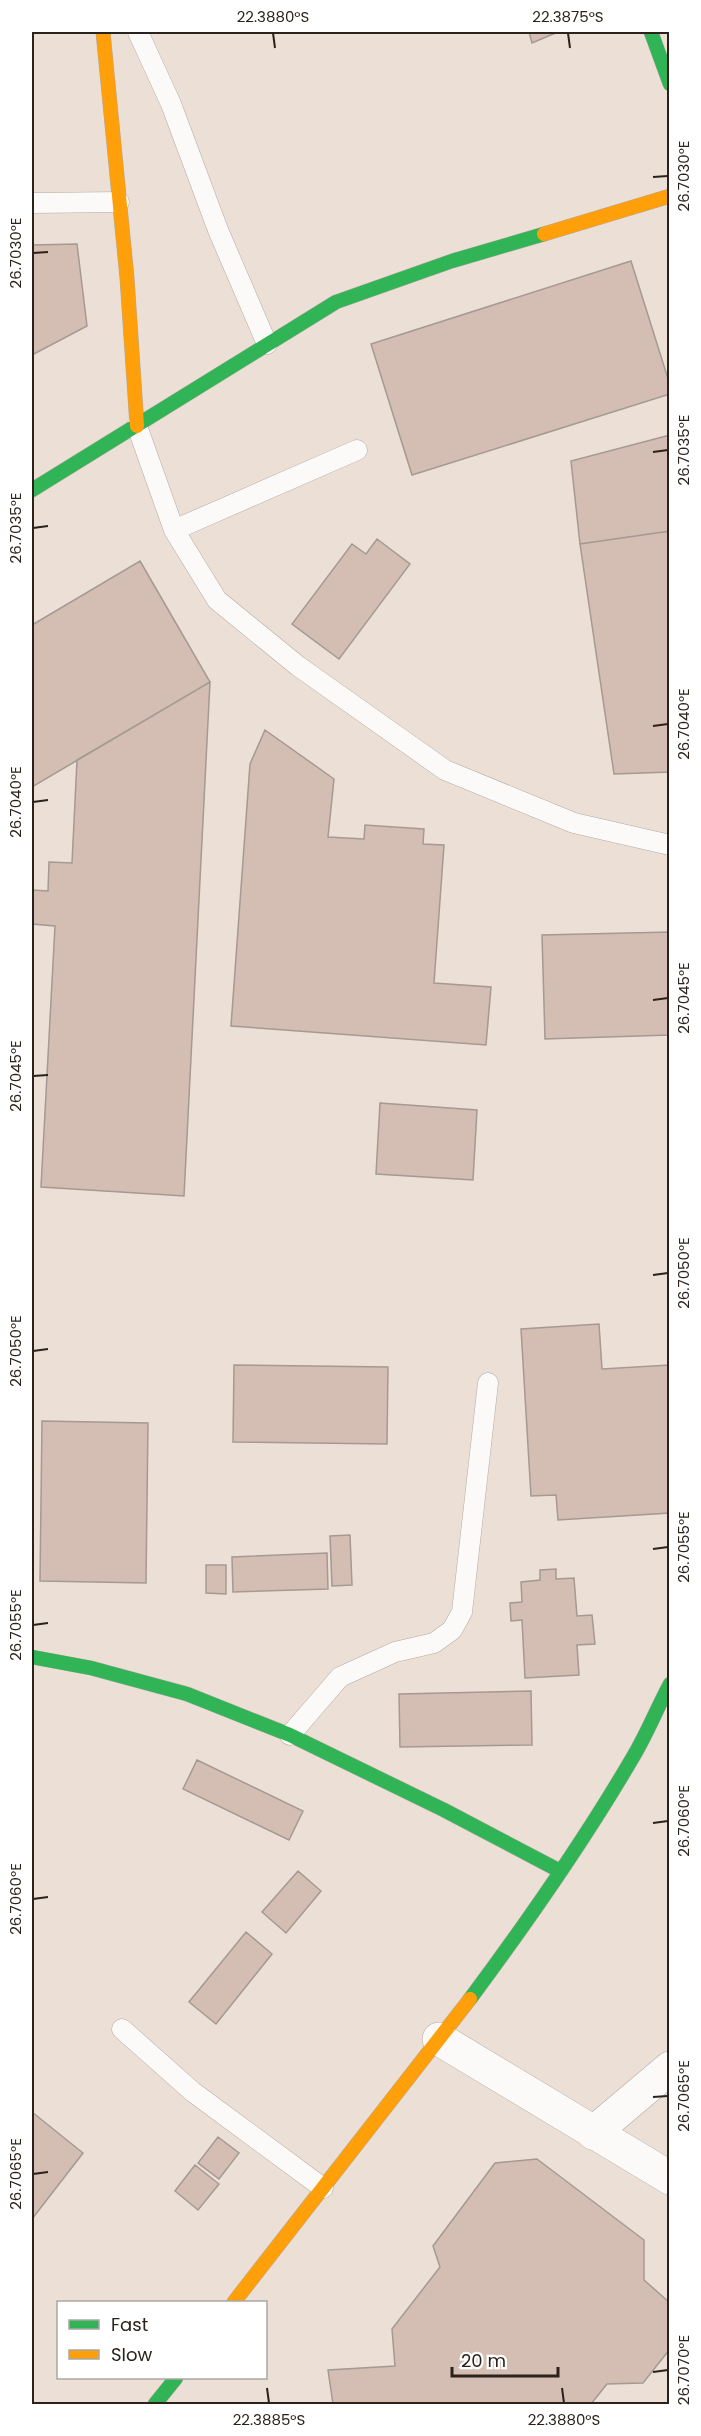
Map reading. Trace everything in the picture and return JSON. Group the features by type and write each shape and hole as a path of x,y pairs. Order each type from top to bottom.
{"street":[{"path":"103,32 137,426"},
{"path":"651,32 669,84"},
{"path":"32,490 336,302 452,261 669,196"},
{"path":"32,1657 90,1668 187,1694 290,1735 444,1810 560,1871"},
{"path":"235,2301 439,2039 560,1871 633,1756 669,1684"},
{"path":"439,2039 669,2178"},
{"path":"593,2133 669,2068"},
{"path":"155,2404 175,2379"}],"lane":[{"path":"138,32 171,104 218,230 267,344"},
{"path":"32,203 119,202"},
{"path":"137,426 174,530 217,600 298,666 445,770 574,824 669,845"},
{"path":"174,530 357,450"},
{"path":"290,1735 340,1677 395,1652 434,1643 452,1630 462,1612 489,1383"},
{"path":"122,2029 193,2092 323,2188"}],"building":[{"path":"529,32 558,32 532,43"},
{"path":"77,244 87,326 32,355 32,245"},
{"path":"631,261 670,385 670,394 412,475 371,344"},
{"path":"670,435 670,531 580,544 571,461"},
{"path":"670,531 670,772 614,774 580,544"},
{"path":"377,539 410,564 339,659 292,624 352,544 366,554"},
{"path":"140,561 210,682 32,787 32,625"},
{"path":"210,682 184,1196 41,1187 55,926 32,924 32,890 48,891 49,862 72,863 77,760"},
{"path":"265,730 334,779 328,837 364,839 365,825 424,829 423,844 444,845 434,983 491,987 486,1045 231,1026 250,764"},
{"path":"670,932 670,1035 545,1039 542,935"},
{"path":"380,1103 477,1110 473,1180 376,1174"},
{"path":"599,1324 602,1369 669,1365 670,1513 558,1520 556,1495 531,1496 521,1329"},
{"path":"234,1365 388,1367 387,1444 233,1442"},
{"path":"42,1421 148,1423 146,1583 40,1581"},
{"path":"350,1535 352,1585 332,1586 330,1536"},
{"path":"327,1553 328,1589 233,1592 232,1557"},
{"path":"206,1565 226,1565 226,1594 206,1593"},
{"path":"556,1569 556,1579 574,1578 577,1616 592,1615 595,1644 577,1645 579,1675 525,1678 522,1620 511,1621 510,1603 522,1602 521,1582 540,1580 540,1570"},
{"path":"531,1691 532,1745 400,1747 399,1694"},
{"path":"197,1760 303,1811 289,1840 183,1789"},
{"path":"298,1871 321,1891 286,1933 262,1912"},
{"path":"246,1932 272,1954 216,2024 189,2002"},
{"path":"32,2112 83,2153 32,2219"},
{"path":"218,2137 239,2153 219,2179 198,2163"},
{"path":"537,2159 644,2240 644,2280 670,2303 670,2349 643,2383 607,2384 591,2404 333,2404 328,2370 395,2366 392,2329 440,2267 433,2246 495,2163"},
{"path":"195,2165 219,2184 198,2210 175,2191"}],"traffic: fast":[{"path":"651,32 670,84"},
{"path":"32,490 336,302 452,261 544,234"},
{"path":"32,1657 91,1668 187,1694 290,1735 444,1810 560,1871"},
{"path":"470,1999 534,1910 595,1819 638,1748 670,1684"},
{"path":"155,2404 175,2379"}],"traffic: slow":[{"path":"103,32 127,278 137,426"},
{"path":"544,234 670,196"},
{"path":"235,2301 470,1999"}]}
